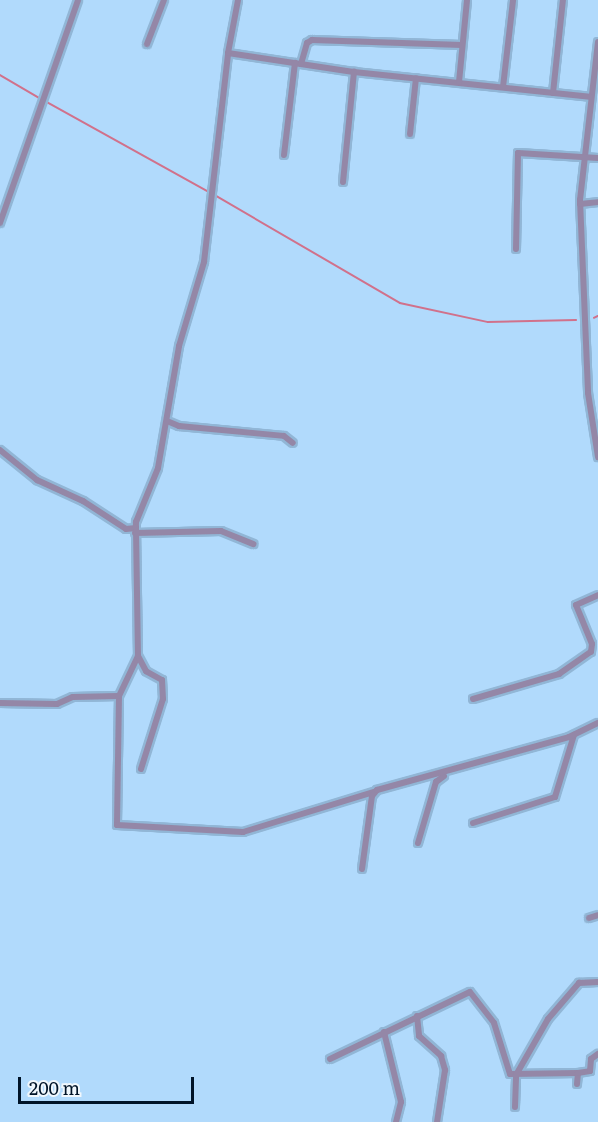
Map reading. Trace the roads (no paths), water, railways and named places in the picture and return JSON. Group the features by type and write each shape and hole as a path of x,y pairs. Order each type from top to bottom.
{"street":[{"path":"0,222 78,0"},
{"path":"147,44 164,0"},
{"path":"141,769 163,699 162,680 146,671 138,656 135,530 156,474 179,346 204,262 228,53 238,0"},
{"path":"459,82 467,0"},
{"path":"504,87 513,0"},
{"path":"553,93 563,0"},
{"path":"284,155 298,64 307,43 312,40 462,45"},
{"path":"598,42 596,78 590,97 580,204 598,457"},
{"path":"228,53 354,72 590,97"},
{"path":"343,182 354,72"},
{"path":"410,134 416,78"},
{"path":"516,249 518,153 583,159 598,158"},
{"path":"580,204 598,202"},
{"path":"167,421 284,436 293,443"},
{"path":"0,450 36,480 83,501 126,529 221,531 240,535 253,544"},
{"path":"473,699 559,674 591,652 592,644 576,605 598,595"},
{"path":"138,656 119,696 117,825 243,832 374,792 447,774 574,735 598,723"},
{"path":"0,703 57,704 73,697 119,696"},
{"path":"473,823 555,797 564,777 574,735"},
{"path":"418,843 436,782 447,774"},
{"path":"362,869 374,792"},
{"path":"589,918 598,915"},
{"path":"515,1107 516,1075 548,1019 576,986 598,982"},
{"path":"330,1059 470,992 494,1023 507,1071 516,1075 590,1071 591,1059 598,1054"},
{"path":"417,1016 419,1036 441,1056 445,1070 437,1122"},
{"path":"384,1032 401,1102 396,1122"},
{"path":"577,1084 578,1073"}],"waterway":[{"path":"0,75 41,99"},
{"path":"45,101 209,192"},
{"path":"213,194 400,303 488,322 576,320"},
{"path":"594,318 598,316"}]}
